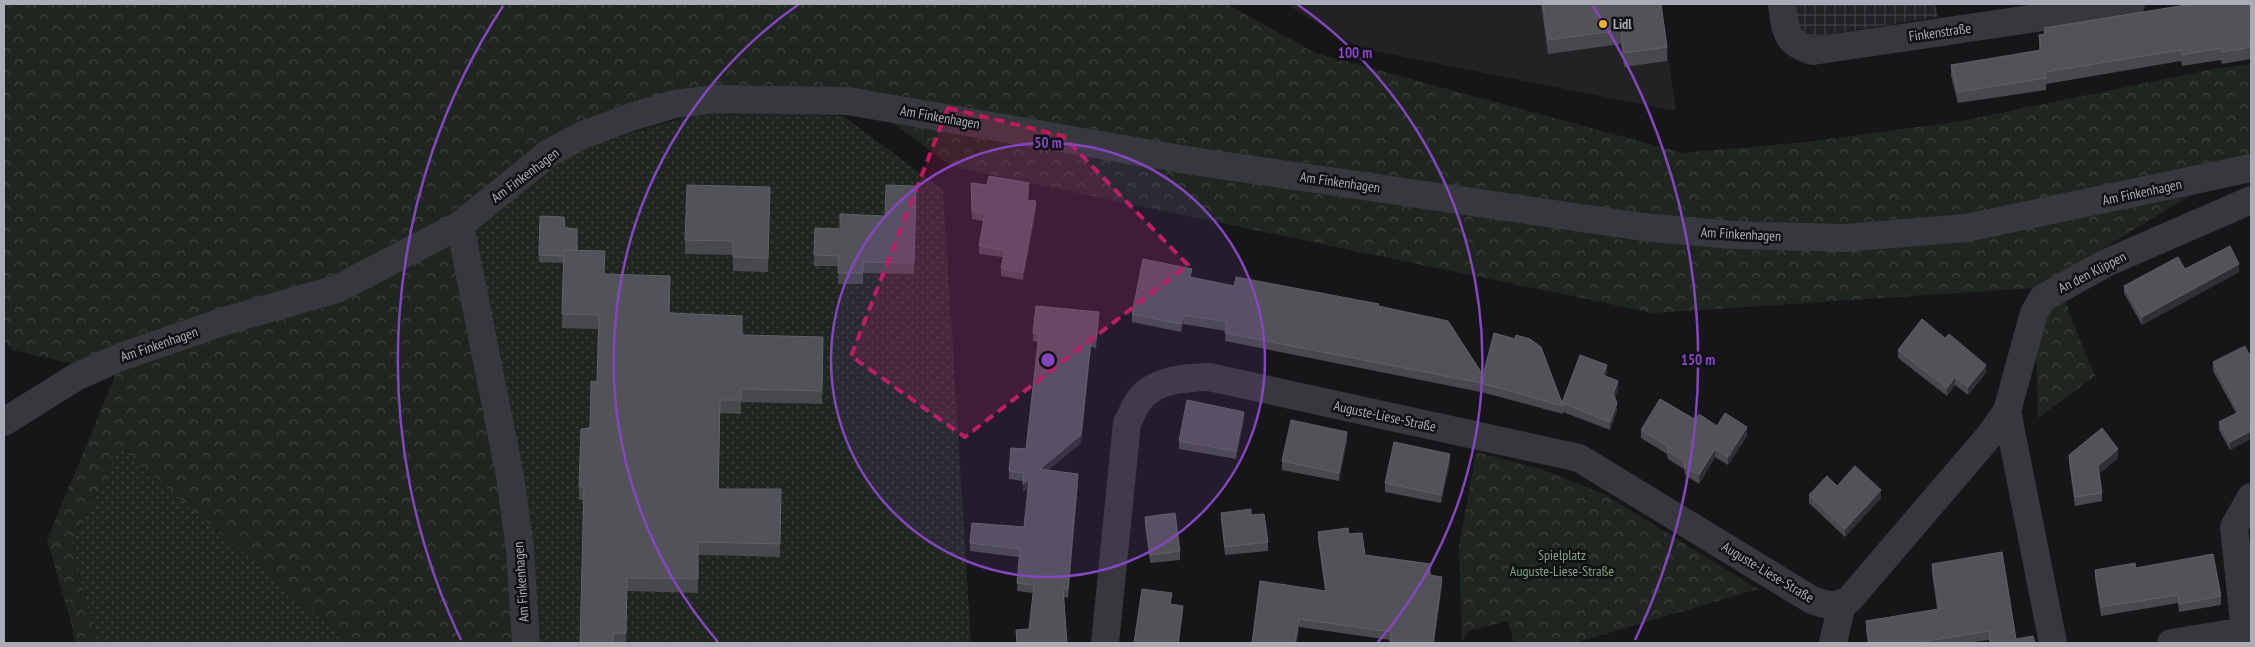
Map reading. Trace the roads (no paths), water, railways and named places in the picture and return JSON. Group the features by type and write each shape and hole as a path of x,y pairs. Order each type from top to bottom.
{"street":[{"name":"Finkenstraße","path":"1782,4 1786,35 1798,46 1813,51 2130,4"},
{"name":"Am Finkenhagen","path":"4,422 76,377 123,356 228,320 337,289 460,225 549,153 584,136 631,117 675,104 715,99 848,101 1196,161 1643,227 1732,235 1845,238 1966,228 2251,168"},
{"name":"An den Klippen","path":"1842,604 1849,600 2007,412 2034,313 2043,298 2106,263 2251,200"},
{"name":"Am Finkenhagen","path":"460,225 510,476 520,549 526,643"},
{"name":"Auguste-Liese-Straße","path":"1105,643 1127,423 1140,399 1158,385 1183,378 1209,377 1578,458 1812,600 1834,606 1842,604"},
{"name":"An den Klippen","path":"2007,412 2053,643"},
{"path":"2171,643 2248,630 2240,600 2234,527 2251,497"},
{"path":"1833,643 1842,604"}],"place":[{"name":"Lidl","path":"1603,24"}],"park label":[{"name":"Spielplatz Auguste-Liese-Straße","path":"1562,564"}]}
